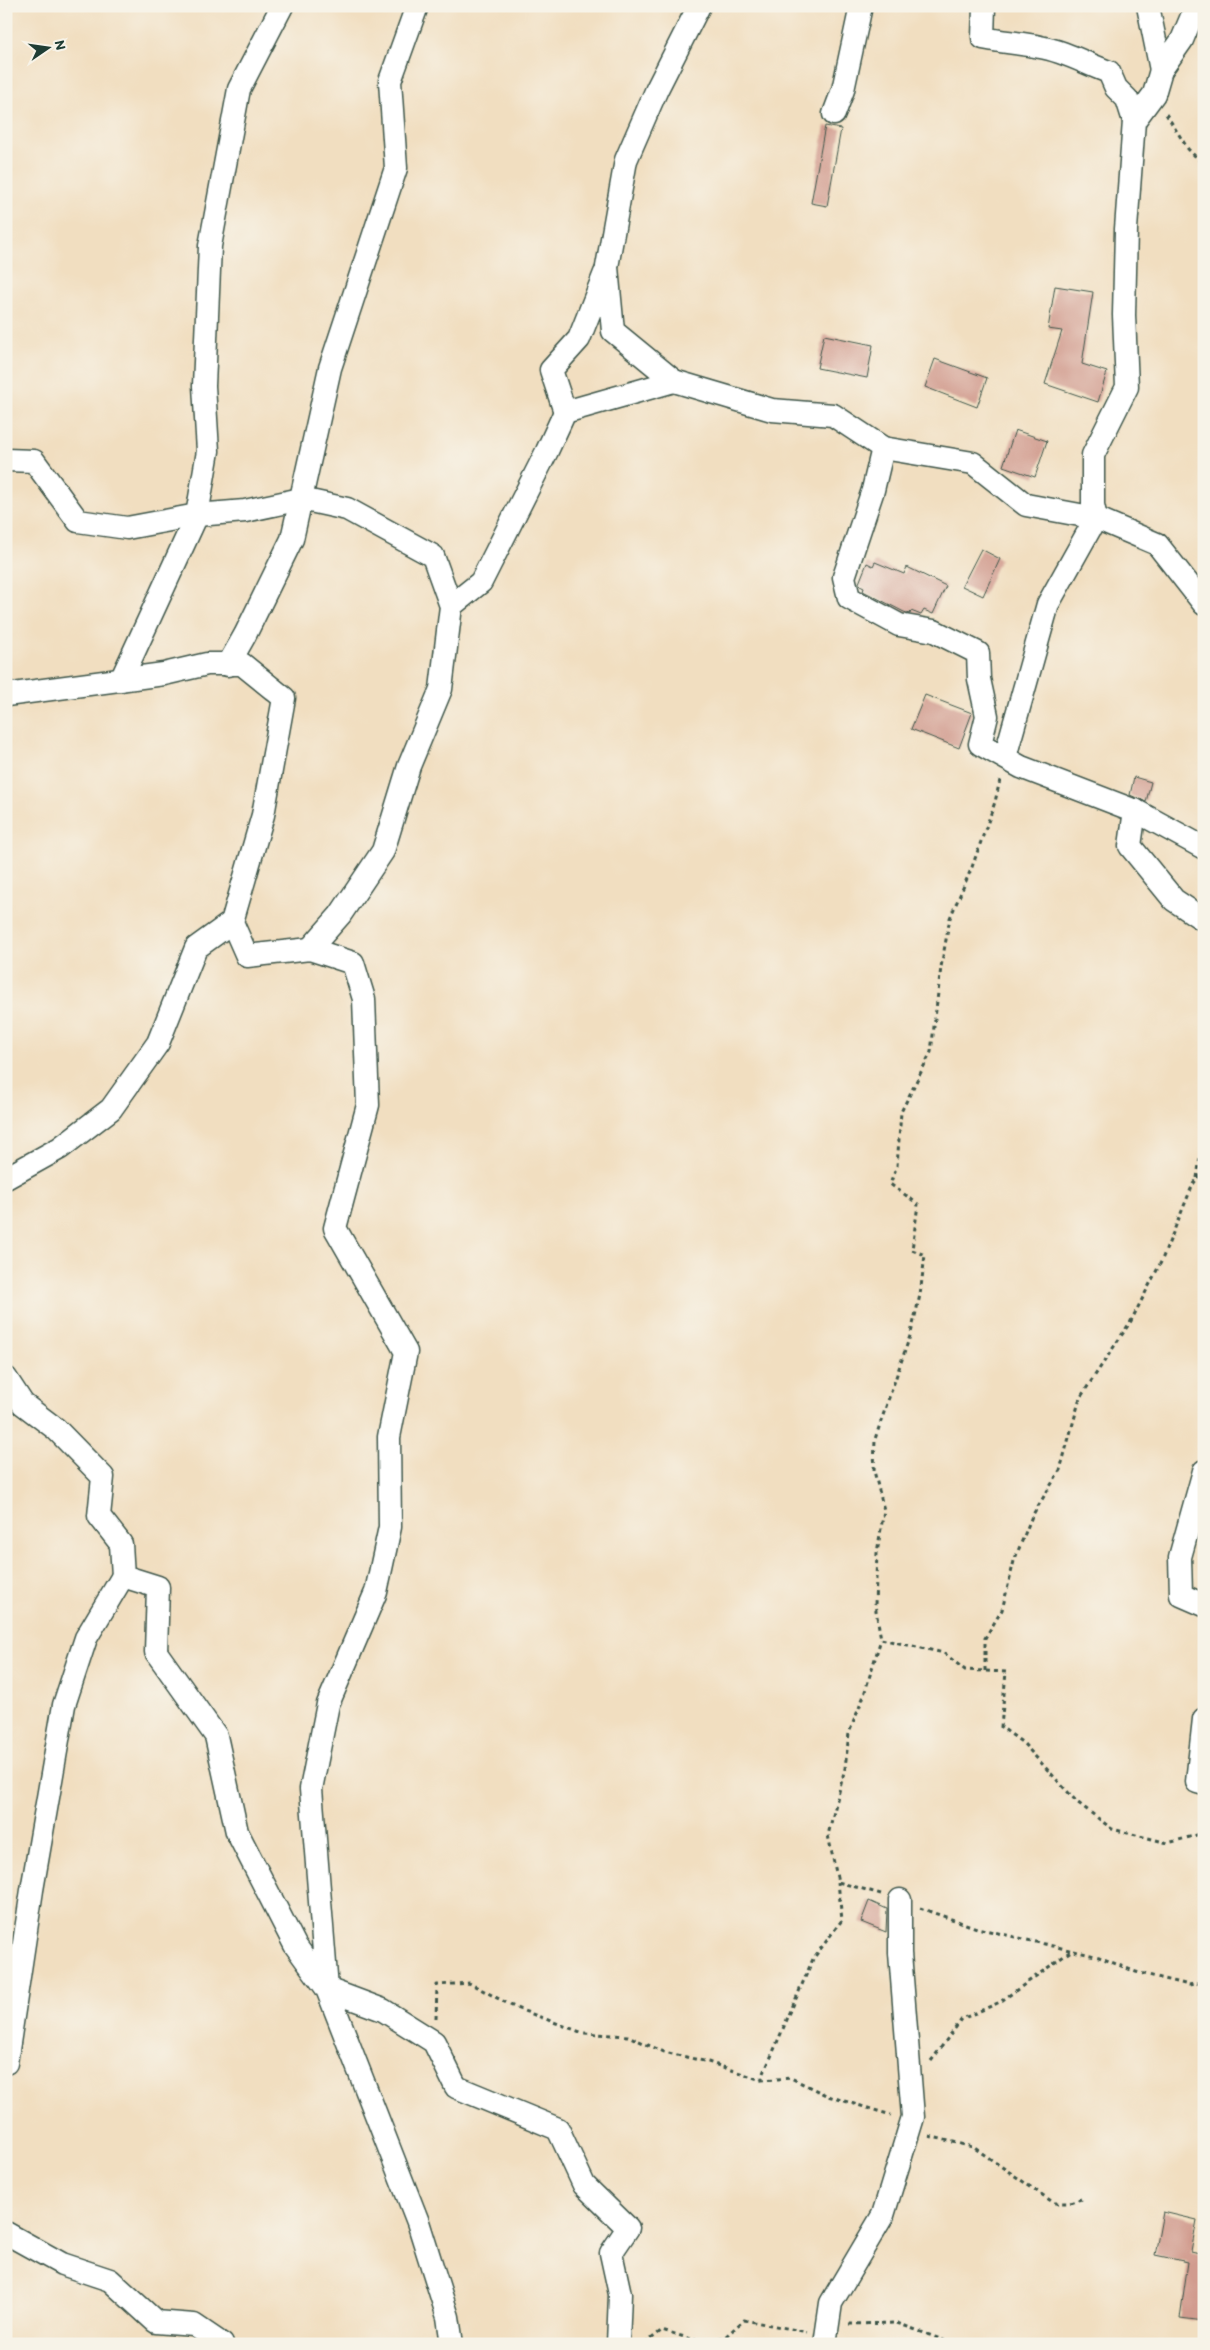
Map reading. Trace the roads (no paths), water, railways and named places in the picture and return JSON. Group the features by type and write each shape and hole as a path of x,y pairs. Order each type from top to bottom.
{"street":[{"path":"122,680 197,515 208,451 204,386 210,246 239,89 282,6"},
{"path":"228,664 245,635 292,539 330,368 396,168 390,81 417,6"},
{"path":"452,606 481,582 547,451 564,412 552,370 580,339 607,267 626,160 657,89 699,6"},
{"path":"834,114 843,90 861,6"},
{"path":"984,6 983,38 1041,47 1069,55 1109,72 1116,88 1127,99 1134,121 1126,229 1124,315 1127,387 1093,455 1093,505 1096,518 1048,604 1005,758"},
{"path":"1148,6 1161,70"},
{"path":"1134,121 1154,94 1161,70 1182,40 1192,16 1204,9"},
{"path":"607,267 613,331 674,381 772,410 833,415 883,448 973,463 1026,505 1096,518 1157,544 1204,604"},
{"path":"564,412 674,381"},
{"path":"883,448 873,490 844,577 849,598 900,625 934,631 978,653 979,679 987,716 980,744 1021,766 1135,810 1204,848"},
{"path":"6,460 34,461 78,521 127,528 197,515 245,511 301,499 347,509 433,556 452,606 441,689 410,766 383,851 340,915 310,949"},
{"path":"6,695 164,674 207,664 242,664 284,698 263,815 232,922 196,948 158,1043 111,1109 60,1148 6,1178"},
{"path":"1135,810 1130,846 1174,900 1204,920"},
{"path":"232,922 248,956 310,949 353,964 364,999 368,1105 335,1228 406,1352 389,1436 390,1528 376,1592 328,1704 311,1789 327,1989"},
{"path":"6,1378 23,1404 56,1429 103,1477 99,1516 121,1544 124,1576 86,1638 64,1705 34,1880 6,2063"},
{"path":"1204,1471 1180,1557 1181,1595 1204,1605"},
{"path":"124,1576 158,1587 156,1652 216,1736 238,1832 295,1945 327,1989 418,2222 448,2317 452,2344"},
{"path":"1204,1719 1197,1782 1204,1784"},
{"path":"828,2341 831,2303 884,2215 909,2129 911,2092 900,1953 900,1900"},
{"path":"327,1989 383,2010 434,2042 456,2087 558,2129 584,2185 628,2228 611,2253 620,2294 616,2340 618,2344"},
{"path":"6,2233 62,2264 110,2280 156,2322 194,2325 222,2344"}]}
